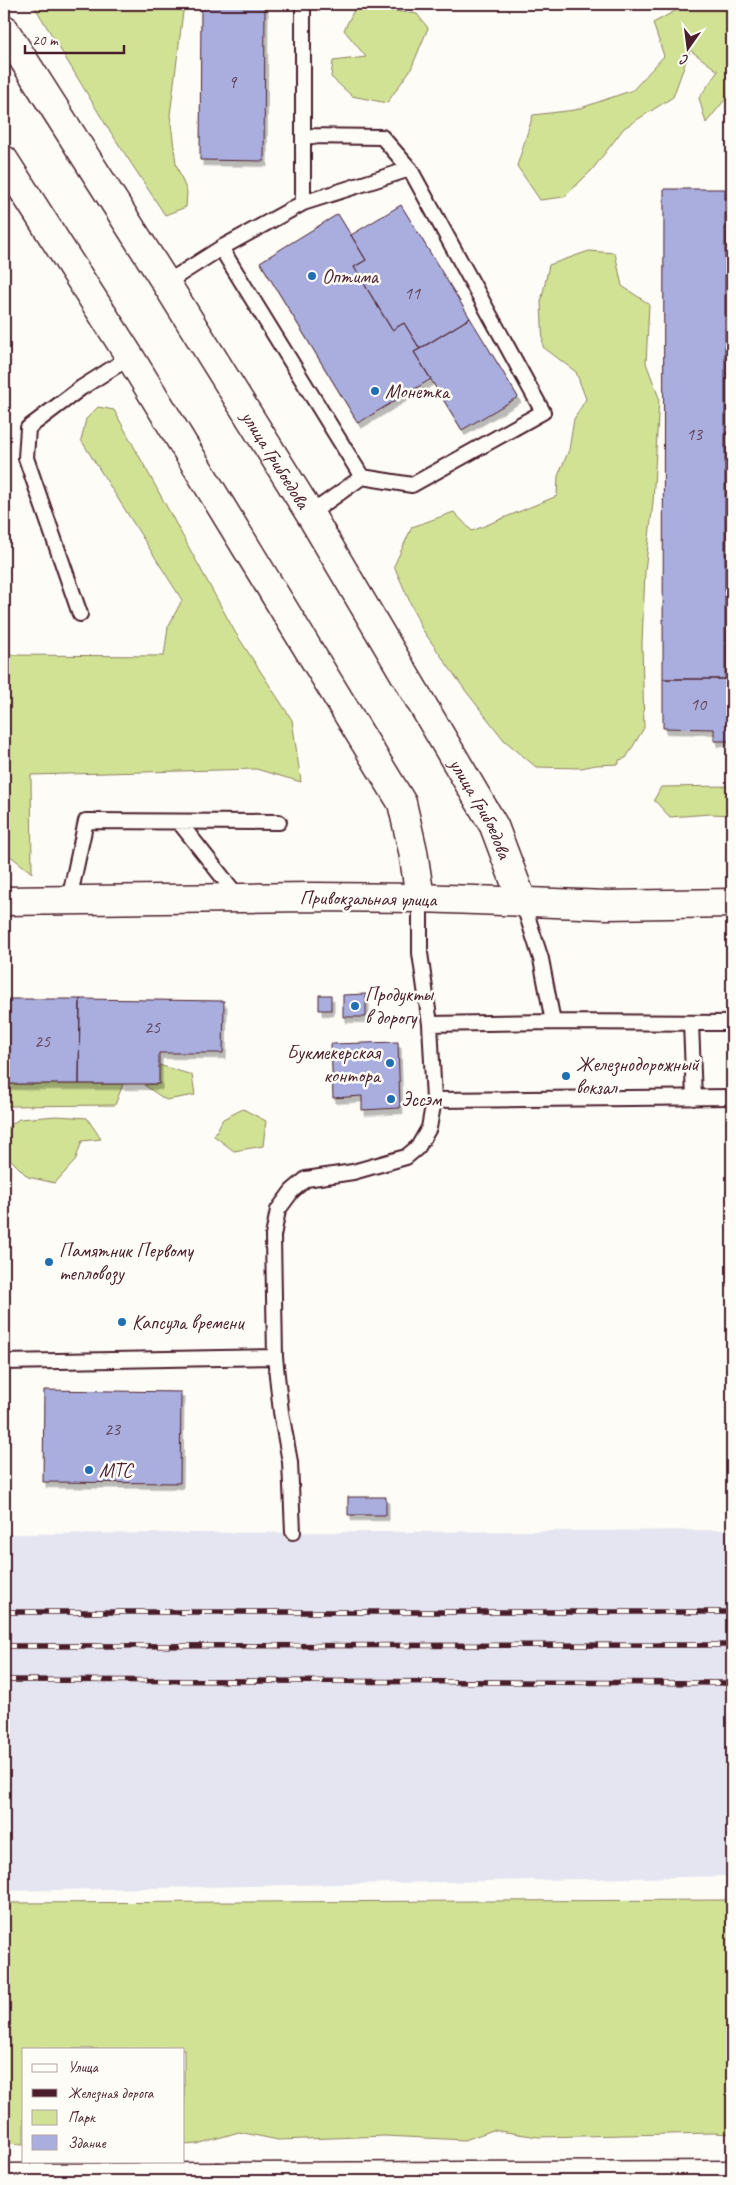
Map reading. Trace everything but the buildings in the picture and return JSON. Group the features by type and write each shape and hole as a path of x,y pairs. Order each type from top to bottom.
{"main road":[{"name":"улица Грибоедова","path":"4,29 310,514 494,826 523,903"},
{"path":"4,160 130,357 402,803 413,851 420,898"},
{"name":"Привокзальная улица","path":"4,901 420,898 607,905 732,903"},
{"path":"4,2178 611,2178 732,2175"}],"lane":[{"path":"302,203 303,4"},
{"path":"303,136 382,137 410,169 543,412 412,485 362,476 310,514"},
{"path":"166,283 221,248 302,203 410,169"},
{"path":"221,248 362,476"},
{"path":"80,614 26,458 28,428 81,388 130,357"},
{"path":"68,900 86,822 279,822"},
{"path":"179,822 239,898"},
{"path":"293,1532 290,1462 280,1412 275,1357 273,1236 278,1210 292,1191 306,1179 352,1172 406,1158 418,1147 429,1128 434,1100 430,1024 420,953 420,898"},
{"path":"523,903 542,959 553,1022"},
{"path":"430,1024 553,1022 732,1023"},
{"path":"691,1023 694,1098"},
{"path":"434,1100 732,1098"},
{"path":"4,1362 275,1357"}],"shaded area":[{"path":"732,1530 732,1876 4,1891 4,1534"}],"green space":[{"path":"33,4 184,4 170,115 176,164 187,192 186,207 165,215 106,125"},
{"path":"688,4 730,4 732,91 706,123 699,98 718,71 690,50 673,97 624,128 592,170 564,197 540,200 517,166 533,115 575,110 633,90 664,56 653,23"},
{"path":"356,6 417,14 428,28 411,69 387,103 352,96 331,77 333,61 366,57 344,30"},
{"path":"589,251 615,253 622,286 649,304 646,363 659,398 653,503 645,571 642,644 644,728 626,758 619,760 619,764 581,768 536,767 504,740 465,690 422,629 394,566 412,527 454,512 472,531 557,496 558,476 569,450 574,419 586,399 576,372 543,347 541,302 549,265"},
{"path":"98,407 114,410 235,632 292,720 301,782 256,769 31,775 32,873 4,851 4,655 164,656 168,627 182,600 81,440 86,419"},
{"path":"732,786 732,815 710,814 670,817 654,800 661,787"},
{"path":"159,1065 192,1075 195,1095 166,1100 144,1085 159,1084"},
{"path":"4,1084 123,1084 115,1105 7,1106 4,1099"},
{"path":"243,1109 266,1121 263,1146 234,1151 214,1136 223,1119"},
{"path":"57,1116 87,1118 101,1139 82,1141 75,1161 55,1183 28,1177 4,1153 4,1130 19,1119"},
{"path":"732,1900 732,2134 538,2137 493,2130 465,2140 385,2136 278,2140 239,2132 197,2144 185,2145 185,2048 22,2048 22,2144 4,2143 4,1903"}],"railway":[{"path":"4,1612 732,1612"},
{"path":"4,1646 732,1645"},
{"path":"4,1680 732,1683"}],"place":[{"name":"Оптима","path":"312,276"},
{"name":"Монетка","path":"375,391"},
{"name":"Продукты в дорогу","path":"355,1006"},
{"name":"Букмекерская контора","path":"390,1063"},
{"name":"Железнодорожный вокзал","path":"566,1076"},
{"name":"Эссэм","path":"391,1099"},
{"name":"Памятник Первому тепловозу","path":"49,1262"},
{"name":"Капсула времени","path":"122,1322"},
{"name":"МТС","path":"89,1470"}]}
